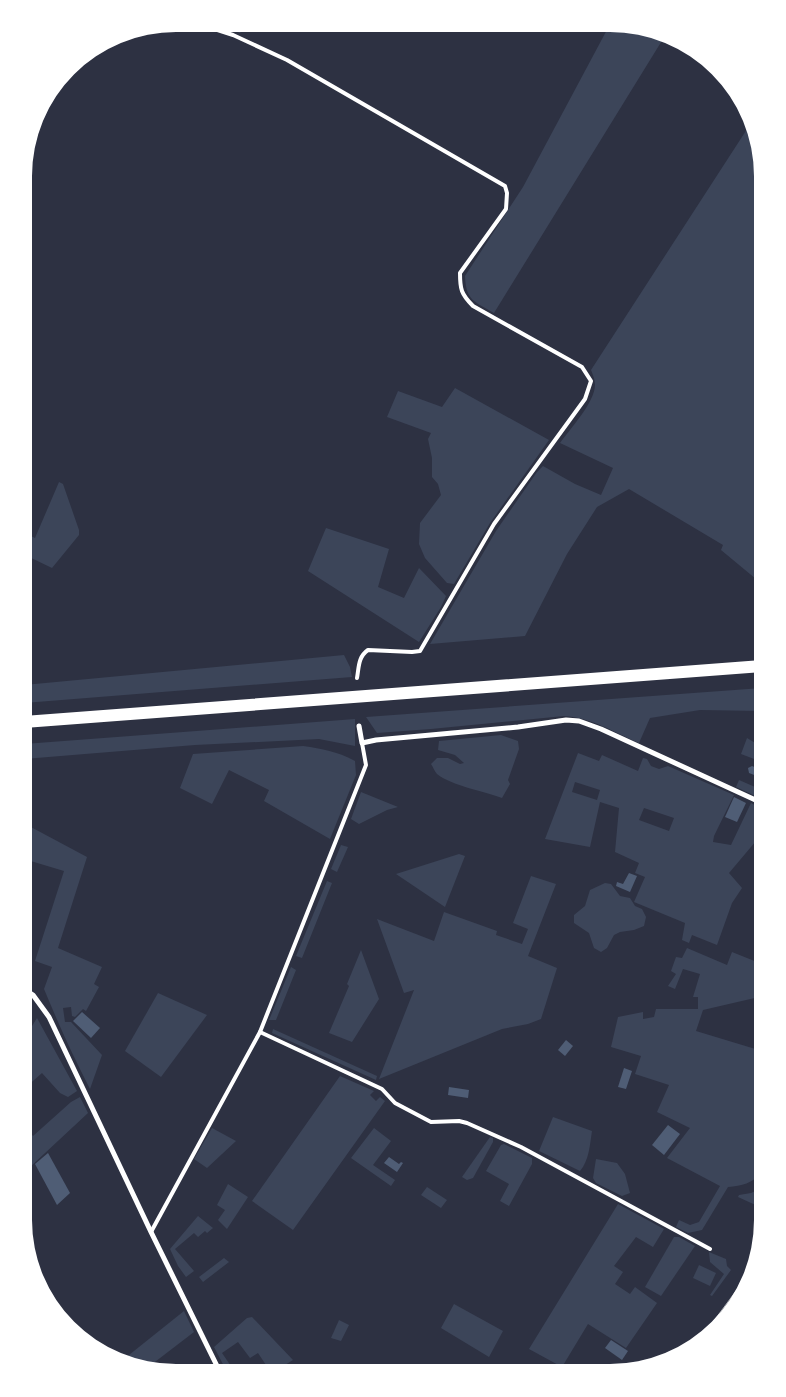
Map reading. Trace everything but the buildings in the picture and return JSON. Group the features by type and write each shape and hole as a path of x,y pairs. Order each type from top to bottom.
{"highway":[{"path":"33,721 754,667"}],"street":[{"path":"359,726 362,743 376,740 518,727 566,720 579,721 601,729 753,799"},
{"path":"33,996 49,1017 216,1364"}],"lane":[{"path":"224,32 287,60 505,186 506,209 460,273 463,296 473,306 582,366 591,381 585,399 494,524 420,651 368,650 362,654 359,661 357,678"},
{"path":"151,1232 260,1032 366,765 362,743"},
{"path":"260,1032 382,1089 395,1103 431,1122 459,1121 468,1123 521,1147 710,1249"}],"shaded area":[{"path":"606,32 637,35 661,42 494,313 476,303 469,296 465,276 523,187"},
{"path":"746,130 754,177 754,577 721,550 723,545 629,489 597,507 567,554 525,636 430,644 496,531 543,466 575,484 601,495 613,468 560,443 581,415 594,392 595,385 591,370"},
{"path":"455,388 549,440 490,523 454,584 447,583 425,558 419,544 420,523 441,495 438,484 432,477 432,458 428,439 431,433 387,417 398,391 442,407"},
{"path":"59,482 63,484 79,535 52,568 33,559 33,537 35,538"},
{"path":"326,528 389,549 378,587 404,598 419,568 446,596 419,642 308,571"},
{"path":"344,655 350,667 352,677 33,702 33,684"},
{"path":"754,689 753,711 700,710 650,718 639,743 603,726 574,717 564,716 377,733 366,717"},
{"path":"355,719 355,746 319,739 195,745 33,758 33,743"},
{"path":"501,735 518,741 519,749 508,780 510,784 502,798 451,782 437,774 431,764 437,758 448,758 460,764 464,763 455,755 438,750 439,741"},
{"path":"747,738 753,742 753,759 741,754"},
{"path":"303,746 329,751 355,761 356,775 330,839 264,801 269,790 229,770 212,804 180,788 193,754"},
{"path":"578,753 599,761 602,755 638,771 643,758 647,759 651,766 659,769 668,766 734,795 714,836 713,842 731,845 751,803 753,804 753,844 729,873 742,888 732,903 717,945 692,935 689,943 682,940 685,923 634,902 645,877 635,873 639,863 615,852 619,808 600,802 590,847 545,839","holes":["575,782 600,790 597,800 572,792","644,808 674,818 669,831 639,820"]},
{"path":"753,767 753,775 749,773 748,768"},
{"path":"739,780 753,786 753,795 736,787"},
{"path":"361,792 398,807 387,810 359,824 351,819"},
{"path":"734,797 746,803 737,822 725,817"},
{"path":"33,828 87,857 58,948 102,967 94,984 99,987 86,1011 83,1009 75,1017 72,1016 71,1007 63,1008 65,1022 71,1022 102,1055 90,1089 44,989 52,967 35,961 64,871 33,862"},
{"path":"341,845 348,847 337,872 331,869"},
{"path":"459,854 465,856 445,907 396,874"},
{"path":"629,873 637,876 630,892 616,886 617,882 623,884"},
{"path":"531,876 556,884 528,956 557,968 541,1019 528,1024 502,1029 379,1079 414,990 404,993 377,919 434,941 444,912 497,931 496,935 522,944 528,929 513,923"},
{"path":"327,881 332,883 302,958 296,956"},
{"path":"605,883 611,884 620,896 630,898 635,906 642,909 646,917 644,926 614,935 607,948 601,952 594,948 589,933 574,923 574,915 585,906 590,890"},
{"path":"687,948 727,965 732,952 753,961 753,998 703,1010 696,1031 753,1048 753,1179 738,1186 728,1187 702,1230 688,1233 676,1227 679,1220 690,1225 699,1222 720,1186 667,1158 690,1128 657,1112 669,1085 635,1074 641,1056 611,1047 618,1017 643,1012 643,1019 654,1017 656,1009 698,1009 698,997 693,997 700,974 683,969 675,989 668,986 676,974 671,971 676,957 682,958"},
{"path":"361,950 379,999 352,1042 329,1033 349,986 347,984"},
{"path":"291,967 296,970 276,1020 269,1020"},
{"path":"158,993 207,1015 161,1077 125,1051"},
{"path":"82,1012 100,1028 91,1038 73,1021"},
{"path":"37,1018 77,1091 68,1097 60,1093 42,1073 33,1081 33,1024"},
{"path":"273,1029 377,1076 376,1080 272,1033"},
{"path":"566,1040 573,1046 565,1056 558,1050"},
{"path":"624,1068 632,1071 626,1089 618,1087"},
{"path":"340,1076 374,1091 370,1095 376,1101 380,1097 385,1101 293,1230 252,1201"},
{"path":"449,1087 469,1090 468,1098 448,1095"},
{"path":"80,1097 88,1113 33,1164 33,1136 71,1102"},
{"path":"553,1117 592,1131 587,1157 580,1171 539,1151"},
{"path":"668,1125 680,1134 664,1155 652,1145"},
{"path":"212,1128 236,1141 207,1168 194,1159"},
{"path":"374,1128 391,1141 373,1165 395,1180 391,1186 351,1158"},
{"path":"490,1137 493,1138 493,1142 473,1178 467,1180 462,1177"},
{"path":"504,1144 532,1158 532,1164 509,1206 500,1201 509,1184 486,1171 501,1145"},
{"path":"48,1153 70,1193 57,1205 35,1164"},
{"path":"389,1157 399,1164 403,1163 397,1172 384,1163"},
{"path":"596,1159 617,1163 625,1174 630,1193 622,1196 596,1183 593,1178"},
{"path":"228,1184 248,1197 227,1229 218,1220 225,1210 217,1205"},
{"path":"427,1187 447,1200 441,1208 421,1195"},
{"path":"753,1192 753,1204 738,1197 739,1195"},
{"path":"618,1204 664,1229 653,1247 636,1237 614,1266 623,1272 615,1284 630,1294 635,1287 657,1303 626,1348 588,1324 564,1364 556,1364 529,1349"},
{"path":"198,1216 213,1228 207,1233 205,1231 198,1237 194,1233 175,1249 194,1271 186,1277 170,1249"},
{"path":"674,1237 679,1237 695,1246 661,1296 645,1287"},
{"path":"709,1252 726,1259 727,1266 731,1270 712,1296 710,1295 724,1274 710,1262"},
{"path":"224,1258 229,1262 203,1282 199,1277"},
{"path":"699,1265 716,1273 710,1286 693,1278"},
{"path":"454,1304 503,1331 489,1357 441,1328"},
{"path":"184,1311 194,1332 154,1362 128,1356"},
{"path":"252,1317 293,1360 287,1364 265,1364 258,1353 250,1358 238,1342 222,1353 230,1364 223,1364 214,1347 247,1318"},
{"path":"339,1320 349,1325 341,1341 331,1338"},
{"path":"611,1340 628,1351 622,1360 605,1348"}],"tram line":[{"path":"721,1311 727,1303"}]}
